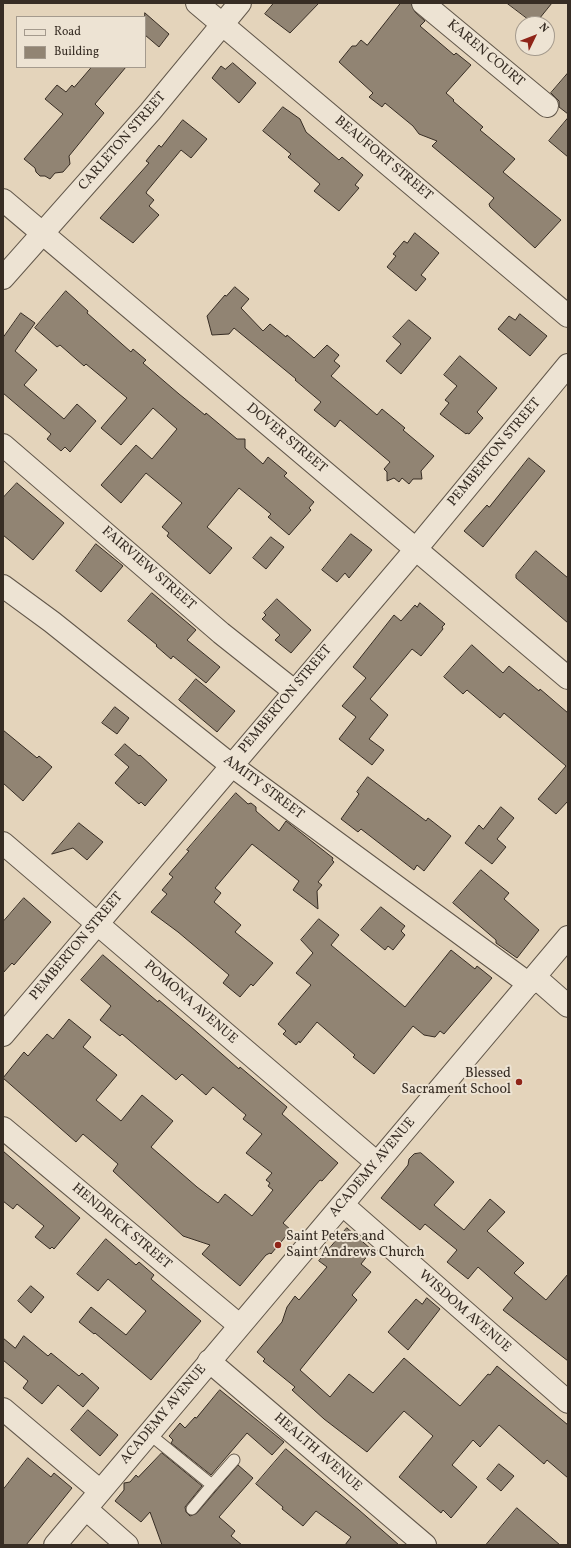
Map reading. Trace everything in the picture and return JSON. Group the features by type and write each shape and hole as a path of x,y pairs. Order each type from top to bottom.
{"street":[{"name":"BEAUFORT STREET","path":"197,3 568,316"},
{"name":"CARLETON STREET","path":"3,278 150,112 240,3"},
{"name":"KAREN COURT","path":"423,3 547,106"},
{"name":"DOVER STREET","path":"3,200 568,678"},
{"name":"PEMBERTON STREET","path":"3,1035 416,549 568,365"},
{"name":"FAIRVIEW STREET","path":"3,445 221,633 294,691"},
{"name":"AMITY STREET","path":"3,586 52,622 231,765 568,1006"},
{"name":"POMONA AVENUE","path":"3,843 98,922 377,1163"},
{"name":"ACADEMY AVENUE","path":"55,1545 209,1360 568,938"},
{"name":"HENDRICK STREET","path":"3,1128 239,1325"},
{"name":"WISDOM AVENUE","path":"342,1205 568,1402"},
{"name":"HEALTH AVENUE","path":"209,1360 425,1545"},
{"path":"3,1409 100,1491"},
{"path":"86,1509 127,1545"}],"lane":[{"path":"148,1433 212,1485"},
{"path":"192,1509 234,1460"}],"building":[{"path":"274,3 319,3 290,33 265,14"},
{"path":"401,3 411,3 415,12 425,21 420,26 454,55 456,53 471,65 446,93 483,127 480,130 515,159 503,172 561,220 535,248 490,207 489,204 494,198 432,146 437,141 419,134 413,126 385,103 382,107 369,97 373,93 339,62 352,46 356,46 361,40 367,45"},
{"path":"507,3 552,3 541,16 524,16"},
{"path":"145,13 169,34 159,47 146,36"},
{"path":"233,63 256,83 239,103 212,78 221,66 225,69"},
{"path":"91,68 125,68 95,104 104,113 69,156 70,164 63,172 55,173 50,179 45,176 40,176 36,172 35,168 24,159 63,114 45,99 57,85 66,92 72,85 74,87"},
{"path":"568,73 568,114 559,107 559,101 551,93"},
{"path":"283,107 300,119 306,132 339,160 342,157 363,175 355,185 359,188 339,211 314,191 320,184 288,157 291,154 263,131"},
{"path":"568,118 568,157 549,141"},
{"path":"183,120 207,139 191,158 181,150 147,191 146,193 154,200 149,206 159,215 133,243 100,218 149,163 146,161 159,145 161,147"},
{"path":"415,233 439,253 421,275 426,279 416,291 387,267 396,256 393,254 404,241 407,243"},
{"path":"235,287 249,299 241,308 263,331 270,324 286,337 287,335 314,358 327,345 339,355 334,361 340,366 331,376 377,415 382,409 405,428 403,430 434,456 421,471 422,479 413,479 409,484 402,478 399,482 394,478 387,481 387,472 384,469 390,462 340,420 335,427 314,410 321,402 295,380 296,379 234,328 229,334 212,335 207,316 225,295 226,296"},
{"path":"66,291 88,311 87,313 131,352 133,349 146,360 143,363 179,394 205,415 206,413 237,439 245,439 245,448 263,464 268,457 287,473 284,476 314,502 309,508 311,510 289,535 268,517 271,514 239,488 207,527 232,548 210,574 167,536 169,533 162,527 182,503 146,473 121,503 101,485 136,445 152,459 177,429 153,408 121,445 101,428 127,398 86,364 84,366 60,345 57,347 35,328"},
{"path":"21,313 35,323 15,351 37,370 24,385 64,419 77,404 96,421 70,452 65,447 61,451 47,439 51,434 3,393 3,338"},
{"path":"520,314 547,336 530,356 498,329 509,316 515,320"},
{"path":"409,320 431,338 401,374 386,361 401,344 393,337"},
{"path":"460,356 497,388 477,412 483,418 469,434 466,434 440,414 449,403 445,400 457,386 444,375"},
{"path":"529,458 545,471 483,547 464,531 487,505 489,507"},
{"path":"17,483 64,523 33,560 3,535 3,498"},
{"path":"351,534 372,550 349,578 345,573 337,582 322,570"},
{"path":"271,537 284,547 266,569 253,558"},
{"path":"96,544 123,566 101,592 76,571"},
{"path":"536,551 568,578 568,623 516,578 516,575"},
{"path":"152,593 196,630 187,640 220,667 206,683 173,656 171,659 156,646 157,645 128,621"},
{"path":"277,599 311,630 291,653 275,640 280,635 262,619 266,615 264,613"},
{"path":"420,603 445,624 442,627 443,629 421,656 412,649 370,699 388,715 369,739 384,750 372,765 339,739 356,717 342,706 366,678 353,667 394,615 401,621 415,605 417,607"},
{"path":"472,645 503,673 509,666 539,691 540,689 568,713 568,801 556,814 538,799 566,766 504,713 500,718 467,690 463,694 444,677"},
{"path":"196,679 235,711 217,732 179,700"},
{"path":"115,707 129,718 117,734 102,723"},
{"path":"3,730 37,758 39,756 52,767 23,801 3,783"},
{"path":"125,744 139,756 140,755 167,780 145,806 141,802 139,804 115,783 129,767 115,755"},
{"path":"368,777 426,821 428,818 451,836 424,871 417,865 414,870 361,829 358,832 341,819 359,794 357,792"},
{"path":"236,793 248,804 251,803 256,807 256,811 279,831 286,821 333,858 332,860 334,862 318,882 322,885 317,891 318,909 293,890 299,881 252,844 215,888 221,893 214,902 241,925 235,932 273,963 253,986 251,984 240,997 223,983 229,975 178,932 151,912 167,894 162,890 173,877 169,874 189,851 187,850"},
{"path":"501,807 514,818 497,839 506,847 492,864 465,843 479,825 483,829"},
{"path":"79,823 103,842 87,860 73,848 52,854"},
{"path":"481,870 509,893 504,899 539,930 517,958 496,943 496,940 453,903"},
{"path":"24,898 51,922 14,965 12,963 3,973 3,922"},
{"path":"381,907 405,926 401,931 405,935 393,950 388,946 385,950 361,930"},
{"path":"319,919 339,935 331,945 405,1007 451,950 475,969 477,966 492,978 444,1034 440,1031 435,1037 424,1035 413,1026 374,1074 353,1057 355,1055 317,1022 300,1043 299,1041 296,1045 283,1034 286,1031 278,1024 311,985 296,973 313,953 301,940"},
{"path":"103,955 158,1002 159,1000 239,1069 240,1067 287,1107 282,1114 338,1163 322,1181 320,1180 283,1223 291,1230 271,1254 266,1255 240,1286 202,1254 210,1245 183,1236 113,1171 118,1164 83,1134 76,1142 3,1078 24,1052 28,1056 47,1034 53,1039 69,1019 91,1037 83,1047 117,1075 96,1100 121,1121 142,1095 173,1121 151,1147 218,1203 225,1194 252,1216 273,1190 268,1186 270,1183 266,1180 272,1173 246,1153 262,1134 243,1119 246,1115 213,1087 206,1095 182,1074 176,1080 122,1034 120,1036 100,1020 111,1006 81,980"},
{"path":"3,1151 80,1218 54,1249 52,1247 50,1249 35,1237 44,1226 17,1204 13,1209 3,1201"},
{"path":"421,1153 454,1182 434,1205 464,1230 490,1199 505,1212 487,1231 524,1263 514,1273 546,1300 568,1274 568,1361 503,1310 513,1298 478,1267 468,1279 447,1262 457,1250 425,1224 420,1230 381,1198 408,1165 409,1159 414,1154"},
{"path":"347,1228 372,1250 361,1264 371,1272 352,1295 357,1300 300,1370 330,1397 349,1374 373,1393 404,1358 460,1406 497,1366 568,1425 568,1478 547,1460 544,1464 499,1425 480,1447 473,1440 452,1465 477,1487 451,1518 443,1510 441,1513 399,1477 433,1436 404,1411 367,1452 324,1419 292,1390 295,1387 263,1361 265,1359 257,1352 282,1322 287,1307 295,1296 299,1300 327,1267 319,1261"},
{"path":"106,1239 136,1265 139,1262 154,1275 151,1279 201,1321 151,1380 95,1333 94,1334 79,1322 91,1307 126,1335 146,1311 108,1279 98,1291 77,1274"},
{"path":"31,1286 44,1297 31,1313 18,1301"},
{"path":"427,1298 440,1309 408,1350 388,1332 416,1299 422,1304"},
{"path":"24,1336 48,1356 51,1353 79,1376 82,1373 99,1388 83,1407 58,1385 42,1404 23,1388 28,1381 3,1360 3,1338 15,1348"},
{"path":"220,1390 284,1442 272,1455 247,1433 211,1475 171,1443 173,1440 169,1436 180,1423 185,1428 195,1417 196,1418"},
{"path":"88,1410 118,1435 100,1456 71,1430"},
{"path":"286,1449 399,1545 345,1545 351,1537 316,1511 303,1526 282,1509 283,1507 256,1484"},
{"path":"162,1453 202,1486 185,1507 186,1512 190,1516 197,1513 238,1465 253,1478 219,1517 235,1531 231,1536 242,1545 162,1545 150,1512 141,1522 115,1501 124,1490 124,1483 130,1482 136,1475 138,1477"},
{"path":"28,1458 51,1477 54,1473 72,1488 26,1545 3,1545 3,1490"},
{"path":"499,1464 514,1476 501,1491 487,1479"},
{"path":"517,1508 560,1545 486,1545"}],"place":[{"name":"Blessed Sacrament School","path":"519,1082"},
{"name":"Saint Peters and Saint Andrews Church","path":"278,1245"}]}
